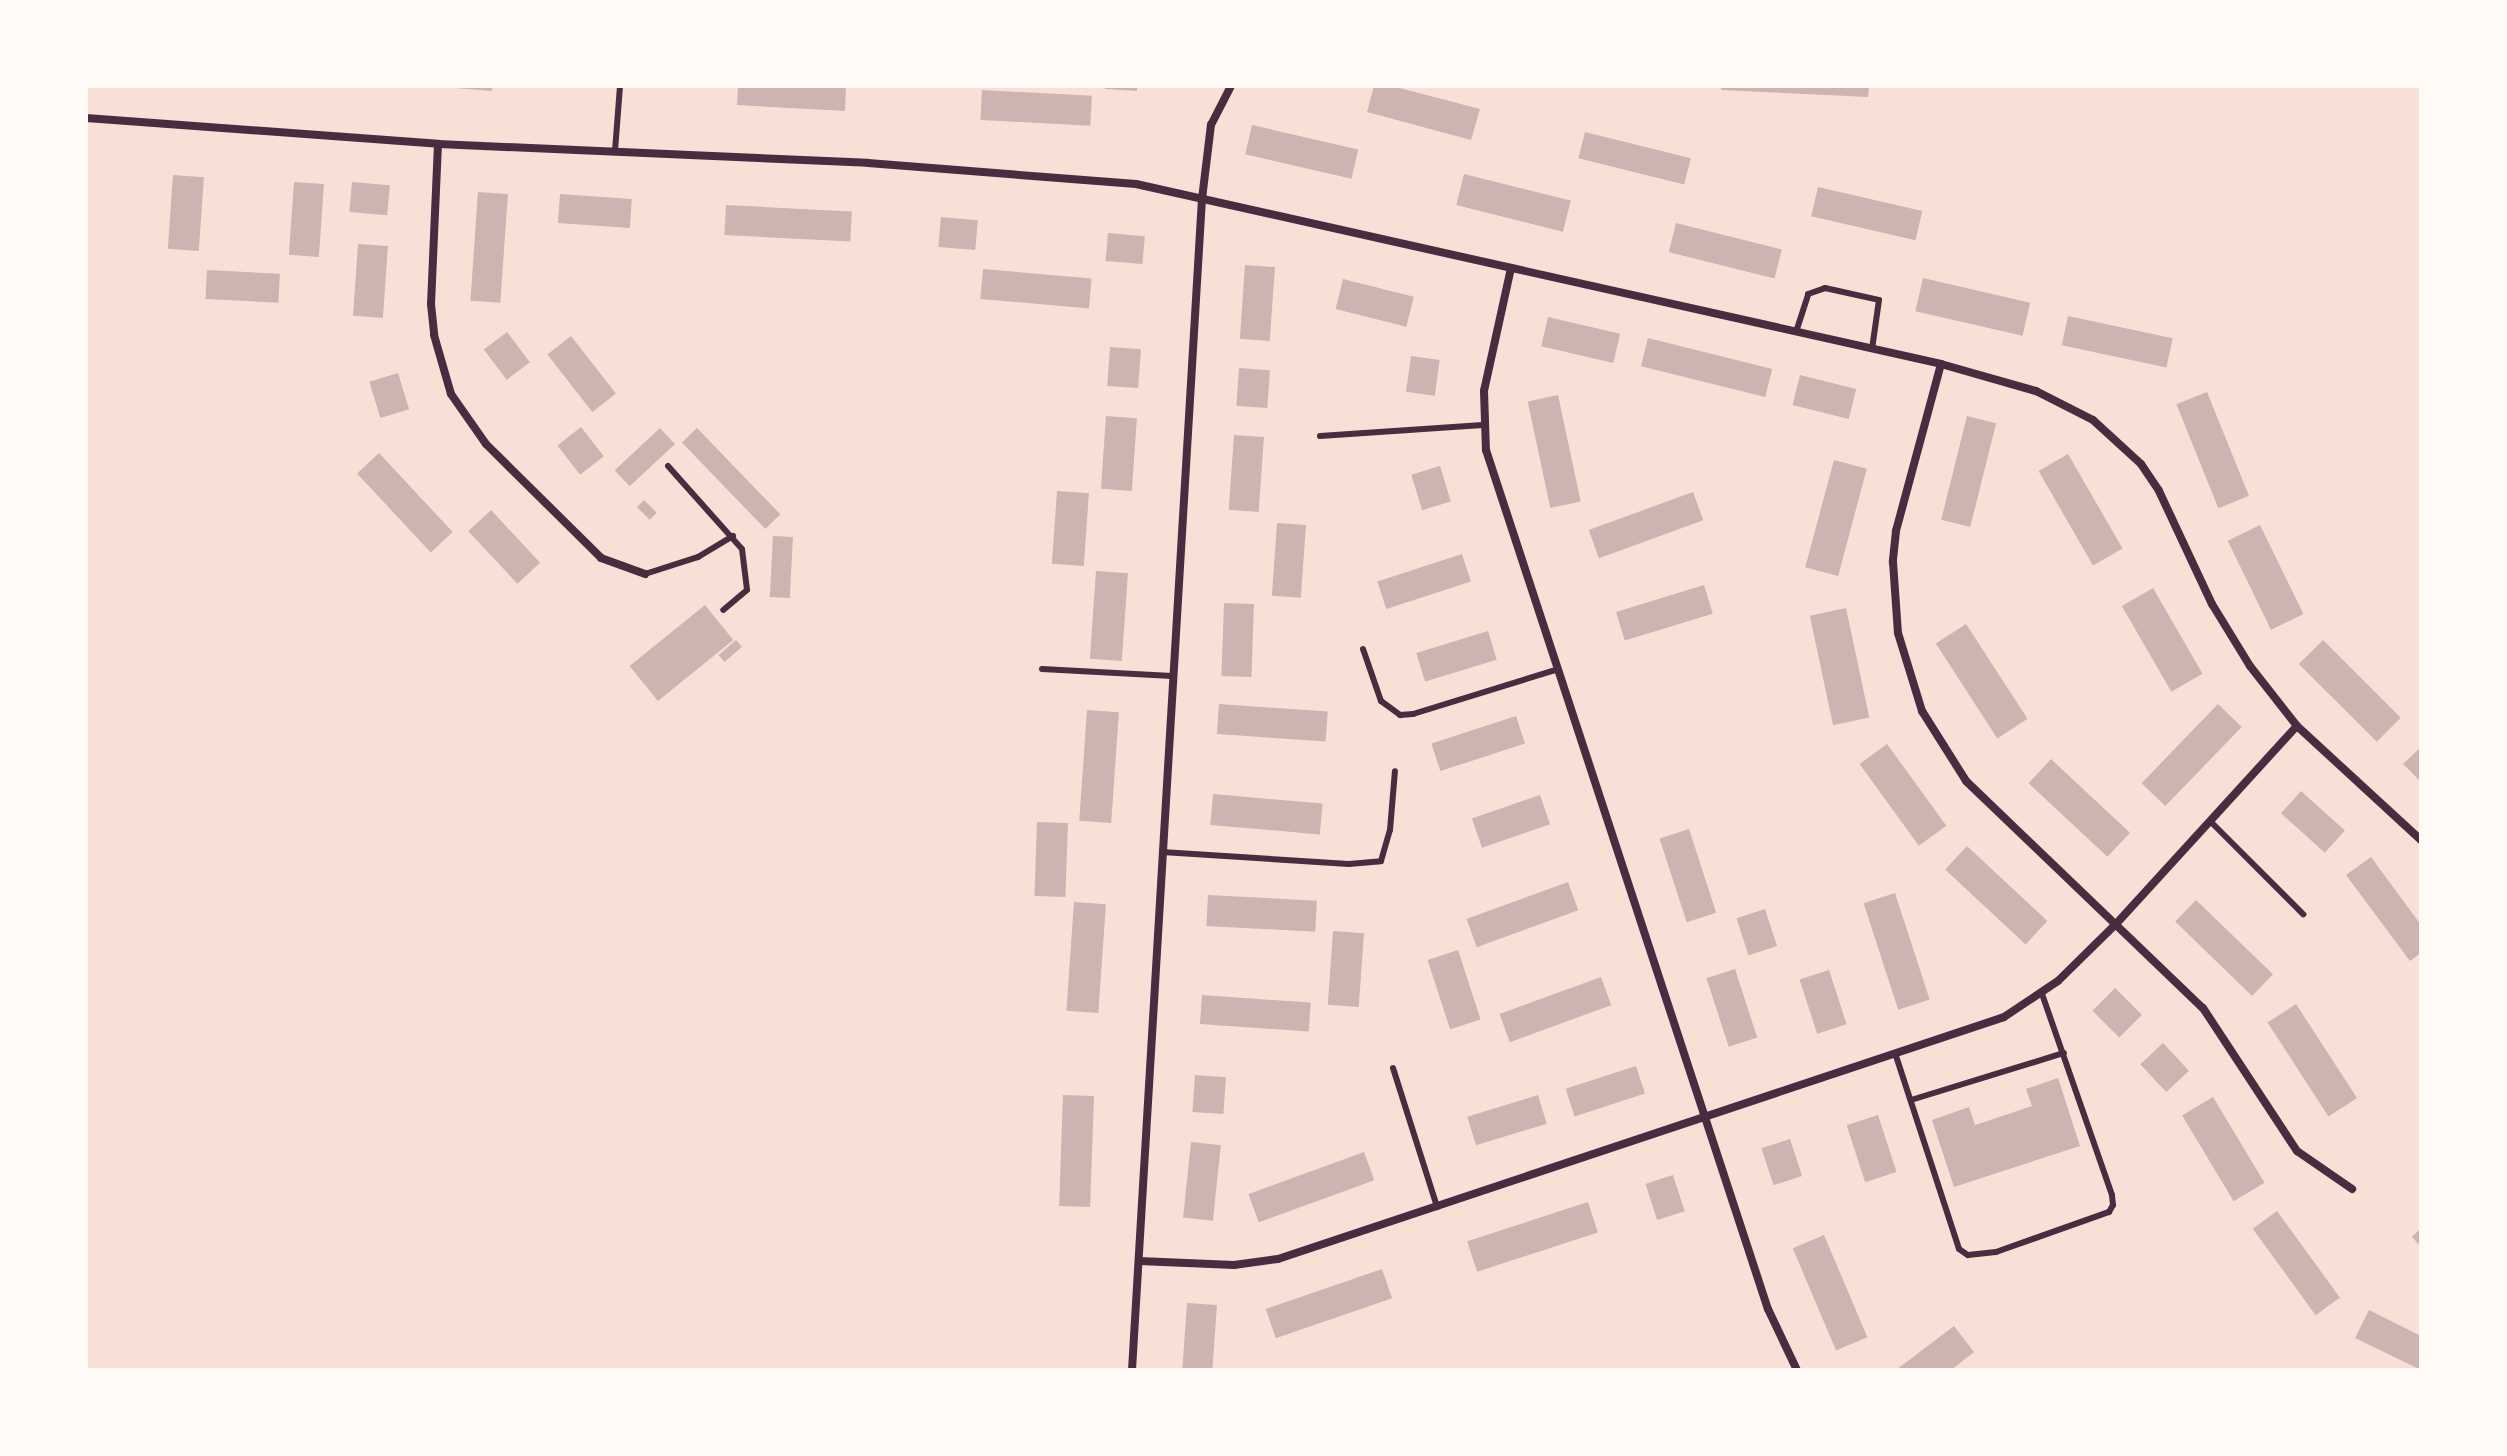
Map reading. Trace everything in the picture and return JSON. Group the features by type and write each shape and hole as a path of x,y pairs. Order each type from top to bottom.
{"street":[{"path":"1132,1370 1202,199 1211,125 1231,86"},
{"path":"86,118 438,144 868,163 1136,184 1941,364 2056,399 2093,420 2118,440 2159,491 2227,631 2297,726 2421,840"},
{"path":"438,144 431,304 440,365 451,394 486,444 601,558 645,574"},
{"path":"1511,268 1484,391 1486,450 1768,1309 1797,1370"},
{"path":"1941,364 1896,531 1894,603 1907,673 1922,711 1966,781 2203,1008 2232,1047 2297,1151 2352,1189"},
{"path":"1139,1261 1234,1265 1278,1259 1705,1120 2004,1017 2042,994 2116,924 2297,726"}],"lane":[{"path":"615,151 620,86"},
{"path":"1796,332 1808,294 1825,288 1879,300 1872,349"},
{"path":"1320,436 1483,425"},
{"path":"668,466 733,536 745,559 748,582 744,595 723,610"},
{"path":"645,574 698,557 733,536"},
{"path":"1363,649 1381,701 1400,715 1413,714 1558,669"},
{"path":"1042,669 1172,676"},
{"path":"1162,852 1349,864 1381,861 1390,830 1395,771"},
{"path":"2210,821 2303,914"},
{"path":"1896,1056 1959,1249 1968,1255 1996,1252 2109,1212 2113,1205 2042,994"},
{"path":"1911,1100 2064,1053"},
{"path":"1393,1068 1437,1207"}],"building":[{"path":"492,86 492,91 455,88"},
{"path":"738,86 846,86 845,111 737,105"},
{"path":"1105,86 1137,86 1137,91 1105,89"},
{"path":"1374,86 1392,86 1480,109 1471,140 1367,112"},
{"path":"1722,86 1869,86 1868,97 1721,90"},
{"path":"982,90 1092,96 1090,126 980,120"},
{"path":"1252,125 1358,150 1351,179 1245,154"},
{"path":"1585,132 1691,158 1684,185 1578,158"},
{"path":"1464,174 1571,201 1563,232 1456,205"},
{"path":"173,175 204,177 199,251 168,249"},
{"path":"294,182 324,184 319,257 289,255"},
{"path":"352,182 390,185 387,215 349,212"},
{"path":"1818,187 1922,211 1916,240 1811,216"},
{"path":"478,192 508,194 500,303 470,301"},
{"path":"560,194 632,199 630,228 558,223"},
{"path":"726,205 852,212 850,242 724,235"},
{"path":"941,217 978,220 975,250 938,247"},
{"path":"1676,223 1782,249 1775,278 1669,252"},
{"path":"1108,233 1145,236 1142,264 1106,261"},
{"path":"358,244 388,246 383,318 353,316"},
{"path":"1245,265 1275,267 1270,341 1240,339"},
{"path":"983,269 1092,278 1089,308 980,299"},
{"path":"207,270 280,274 278,303 205,299"},
{"path":"1923,278 2030,303 2023,336 1915,311"},
{"path":"1343,279 1414,297 1406,327 1336,309"},
{"path":"2068,316 2173,338 2166,368 2062,345"},
{"path":"1548,317 1620,334 1613,363 1541,346"},
{"path":"507,332 530,362 507,380 484,349"},
{"path":"571,336 616,394 592,412 547,354"},
{"path":"1648,338 1772,369 1765,397 1641,366"},
{"path":"1110,347 1141,349 1138,388 1107,386"},
{"path":"1411,356 1440,360 1435,396 1406,392"},
{"path":"1239,368 1270,370 1267,408 1236,406"},
{"path":"398,373 409,409 380,418 369,382"},
{"path":"1800,375 1856,389 1849,419 1793,405"},
{"path":"2207,392 2249,496 2218,508 2176,404"},
{"path":"1558,395 1581,502 1550,508 1528,401"},
{"path":"1106,416 1137,418 1132,491 1101,489"},
{"path":"1967,416 1996,423 1970,527 1941,520"},
{"path":"581,427 604,456 580,475 557,445"},
{"path":"660,428 675,444 630,486 615,470"},
{"path":"697,428 780,514 765,529 682,443"},
{"path":"1234,435 1264,437 1259,512 1229,510"},
{"path":"379,453 453,532 431,552 357,473"},
{"path":"2068,454 2122,548 2093,565 2039,471"},
{"path":"1834,460 1867,469 1838,576 1805,567"},
{"path":"1440,466 1451,501 1422,510 1411,475"},
{"path":"1057,491 1089,493 1084,566 1052,564"},
{"path":"1693,492 1703,520 1599,558 1589,530"},
{"path":"644,500 657,513 650,520 637,507"},
{"path":"491,510 540,563 517,584 468,531"},
{"path":"1277,523 1306,525 1301,598 1272,596"},
{"path":"2260,525 2303,614 2271,630 2228,541"},
{"path":"773,536 793,537 790,598 770,597"},
{"path":"1462,554 1471,582 1386,609 1377,582"},
{"path":"1096,571 1128,573 1122,661 1090,659"},
{"path":"1704,585 1713,614 1625,641 1616,612"},
{"path":"2153,588 2202,674 2171,692 2122,606"},
{"path":"1224,603 1254,604 1251,677 1221,676"},
{"path":"705,605 733,640 658,701 630,666"},
{"path":"1846,608 1869,718 1833,725 1810,616"},
{"path":"1966,624 2028,719 1997,738 1936,644"},
{"path":"1488,631 1497,660 1425,682 1416,653"},
{"path":"736,640 742,647 725,662 719,655"},
{"path":"2323,640 2401,718 2377,742 2299,664"},
{"path":"1219,704 1328,712 1326,742 1217,734"},
{"path":"2218,704 2242,727 2165,806 2142,783"},
{"path":"1087,710 1119,712 1111,823 1079,821"},
{"path":"1516,716 1525,744 1440,771 1431,744"},
{"path":"1887,744 1946,826 1919,846 1859,764"},
{"path":"2421,747 2421,782 2403,764"},
{"path":"2051,759 2130,833 2107,857 2028,783"},
{"path":"2301,791 2345,830 2325,853 2281,813"},
{"path":"1213,794 1323,804 1320,834 1210,825"},
{"path":"1540,795 1550,824 1482,848 1472,818"},
{"path":"1037,822 1068,823 1065,897 1034,896"},
{"path":"1689,829 1716,913 1687,922 1660,839"},
{"path":"1967,846 2047,921 2026,944 1945,869"},
{"path":"2371,857 2421,925 2421,953 2410,961 2346,875"},
{"path":"1568,882 1578,910 1477,947 1467,919"},
{"path":"1895,893 1930,1000 1898,1010 1864,903"},
{"path":"1208,895 1317,901 1315,932 1206,926"},
{"path":"2196,900 2273,974 2252,996 2175,922"},
{"path":"1074,902 1106,904 1098,1013 1066,1011"},
{"path":"1765,909 1777,946 1749,955 1736,918"},
{"path":"1333,931 1364,933 1359,1007 1328,1005"},
{"path":"1458,950 1481,1019 1450,1029 1428,960"},
{"path":"1735,969 1757,1037 1729,1047 1706,978"},
{"path":"1829,970 1847,1024 1817,1034 1800,980"},
{"path":"1601,977 1611,1005 1510,1042 1500,1014"},
{"path":"2115,988 2142,1015 2119,1037 2092,1011"},
{"path":"1202,995 1311,1003 1309,1032 1200,1024"},
{"path":"2296,1004 2357,1098 2328,1116 2267,1023"},
{"path":"2163,1043 2189,1071 2166,1092 2140,1064"},
{"path":"1636,1066 1645,1094 1575,1116 1566,1089"},
{"path":"1195,1075 1226,1077 1223,1114 1192,1112"},
{"path":"2058,1078 2080,1146 1954,1187 1932,1120 1969,1107 1975,1125 2032,1106 2026,1089"},
{"path":"1063,1095 1094,1096 1090,1207 1059,1206"},
{"path":"1538,1095 1547,1124 1476,1145 1467,1117"},
{"path":"2213,1097 2265,1183 2234,1201 2182,1116"},
{"path":"1878,1115 1897,1172 1865,1182 1847,1125"},
{"path":"1790,1139 1802,1176 1774,1185 1761,1148"},
{"path":"1191,1142 1221,1145 1213,1221 1183,1218"},
{"path":"1364,1152 1374,1180 1259,1222 1248,1194"},
{"path":"1673,1175 1685,1211 1657,1220 1645,1184"},
{"path":"1588,1202 1598,1232 1477,1272 1467,1241"},
{"path":"2277,1211 2340,1298 2316,1315 2253,1229"},
{"path":"2421,1228 2421,1247 2412,1237"},
{"path":"1824,1235 1867,1337 1836,1350 1793,1248"},
{"path":"1382,1269 1392,1298 1276,1338 1266,1309"},
{"path":"1187,1303 1217,1305 1212,1370 1182,1370"},
{"path":"2369,1310 2421,1336 2421,1370 2355,1338"},
{"path":"1954,1326 1974,1352 1951,1370 1896,1370"}]}
